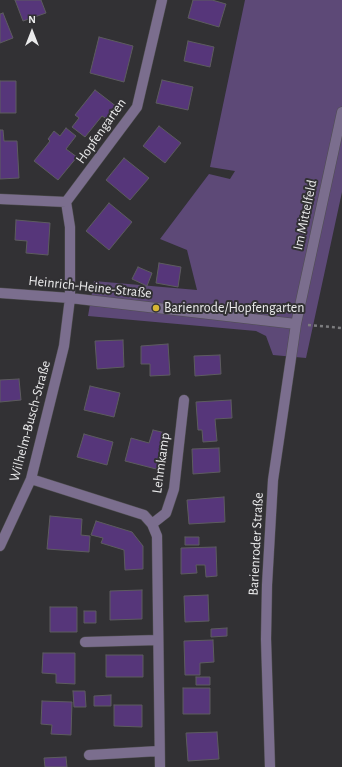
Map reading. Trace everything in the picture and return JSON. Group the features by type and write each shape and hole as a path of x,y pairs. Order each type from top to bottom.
{"street":[{"name":"Hopfengarten","path":"66,202 137,107 162,0"},
{"name":"Im Mittelfeld","path":"296,324 342,112"},
{"path":"0,199 66,202 70,227 70,298"},
{"name":"Heinrich-Heine-Straße","path":"0,292 70,298 296,324"},
{"name":"Wilhelm-Busch-Straße","path":"0,546 31,479 64,346 70,298"},
{"name":"Barienroder Straße","path":"270,767 266,639 270,533 279,429 296,324"},
{"name":"Lehmkamp","path":"152,524 166,513 174,489 184,400"},
{"path":"31,479 144,515 152,524 157,536 160,767"},
{"path":"85,642 158,640"},
{"path":"89,755 159,751"}],"path":[{"path":"296,324 342,328"}],"shaded area":[{"path":"245,0 342,0 342,192 306,358 273,355 266,336 256,331 88,316 94,281 197,290 187,250 160,239 209,174 230,179 235,171 210,167"}],"building":[{"path":"15,0 41,0 46,13 23,21"},
{"path":"193,0 212,0 226,4 219,27 188,18"},
{"path":"3,13 13,38 0,43 0,14"},
{"path":"99,37 133,46 124,82 90,73"},
{"path":"188,41 214,47 210,67 184,61"},
{"path":"162,80 193,87 188,110 156,103"},
{"path":"0,81 16,81 16,113 0,113"},
{"path":"95,90 117,107 107,119 102,116 85,137 72,127 79,118 75,115"},
{"path":"159,126 181,143 165,163 143,146"},
{"path":"66,128 76,136 66,149 77,157 58,180 34,161 50,141 48,139 54,131 60,136"},
{"path":"0,130 3,130 4,141 17,141 19,178 0,179"},
{"path":"124,158 149,178 130,200 106,180"},
{"path":"109,203 132,222 109,250 86,231"},
{"path":"16,220 50,223 48,255 26,253 27,241 15,240"},
{"path":"159,263 181,267 178,287 156,283"},
{"path":"138,267 152,273 147,286 132,279"},
{"path":"123,340 124,367 97,369 95,341"},
{"path":"168,344 170,375 150,376 150,364 141,364 141,346"},
{"path":"220,355 221,374 195,376 194,356"},
{"path":"19,379 21,400 0,402 0,380"},
{"path":"90,386 120,393 114,417 84,410"},
{"path":"231,400 232,418 215,419 217,441 203,442 202,430 198,430 196,402"},
{"path":"153,430 170,434 160,470 125,461 131,438 149,443"},
{"path":"84,434 113,442 107,465 77,457"},
{"path":"219,448 220,472 193,474 192,449"},
{"path":"224,497 225,522 189,524 187,500"},
{"path":"50,516 82,519 81,535 90,536 89,552 47,549"},
{"path":"96,521 132,532 143,546 143,569 125,570 124,550 101,543 103,538 91,535"},
{"path":"185,537 199,537 199,545 185,545"},
{"path":"216,547 217,576 206,577 205,565 196,565 197,573 181,574 181,548"},
{"path":"142,590 142,619 110,620 110,591"},
{"path":"208,595 209,621 185,622 184,596"},
{"path":"50,607 77,607 77,632 50,632"},
{"path":"84,611 96,611 96,623 84,623"},
{"path":"227,628 227,636 211,637 211,629"},
{"path":"213,640 214,662 200,663 200,675 185,675 184,641"},
{"path":"43,653 75,653 75,684 56,683 56,674 42,673"},
{"path":"106,655 143,655 143,677 106,677"},
{"path":"196,677 210,677 210,685 196,685"},
{"path":"183,688 210,688 210,714 183,714"},
{"path":"73,691 85,691 86,707 74,707"},
{"path":"111,695 111,706 94,706 94,696"},
{"path":"42,701 72,702 71,735 51,734 52,725 41,724"},
{"path":"114,705 142,705 142,727 114,726"},
{"path":"217,732 219,759 188,761 186,733"},
{"path":"66,757 67,767 45,767 44,758"}],"place":[{"name":"Barienrode/Hopfengarten","path":"156,308"}]}
